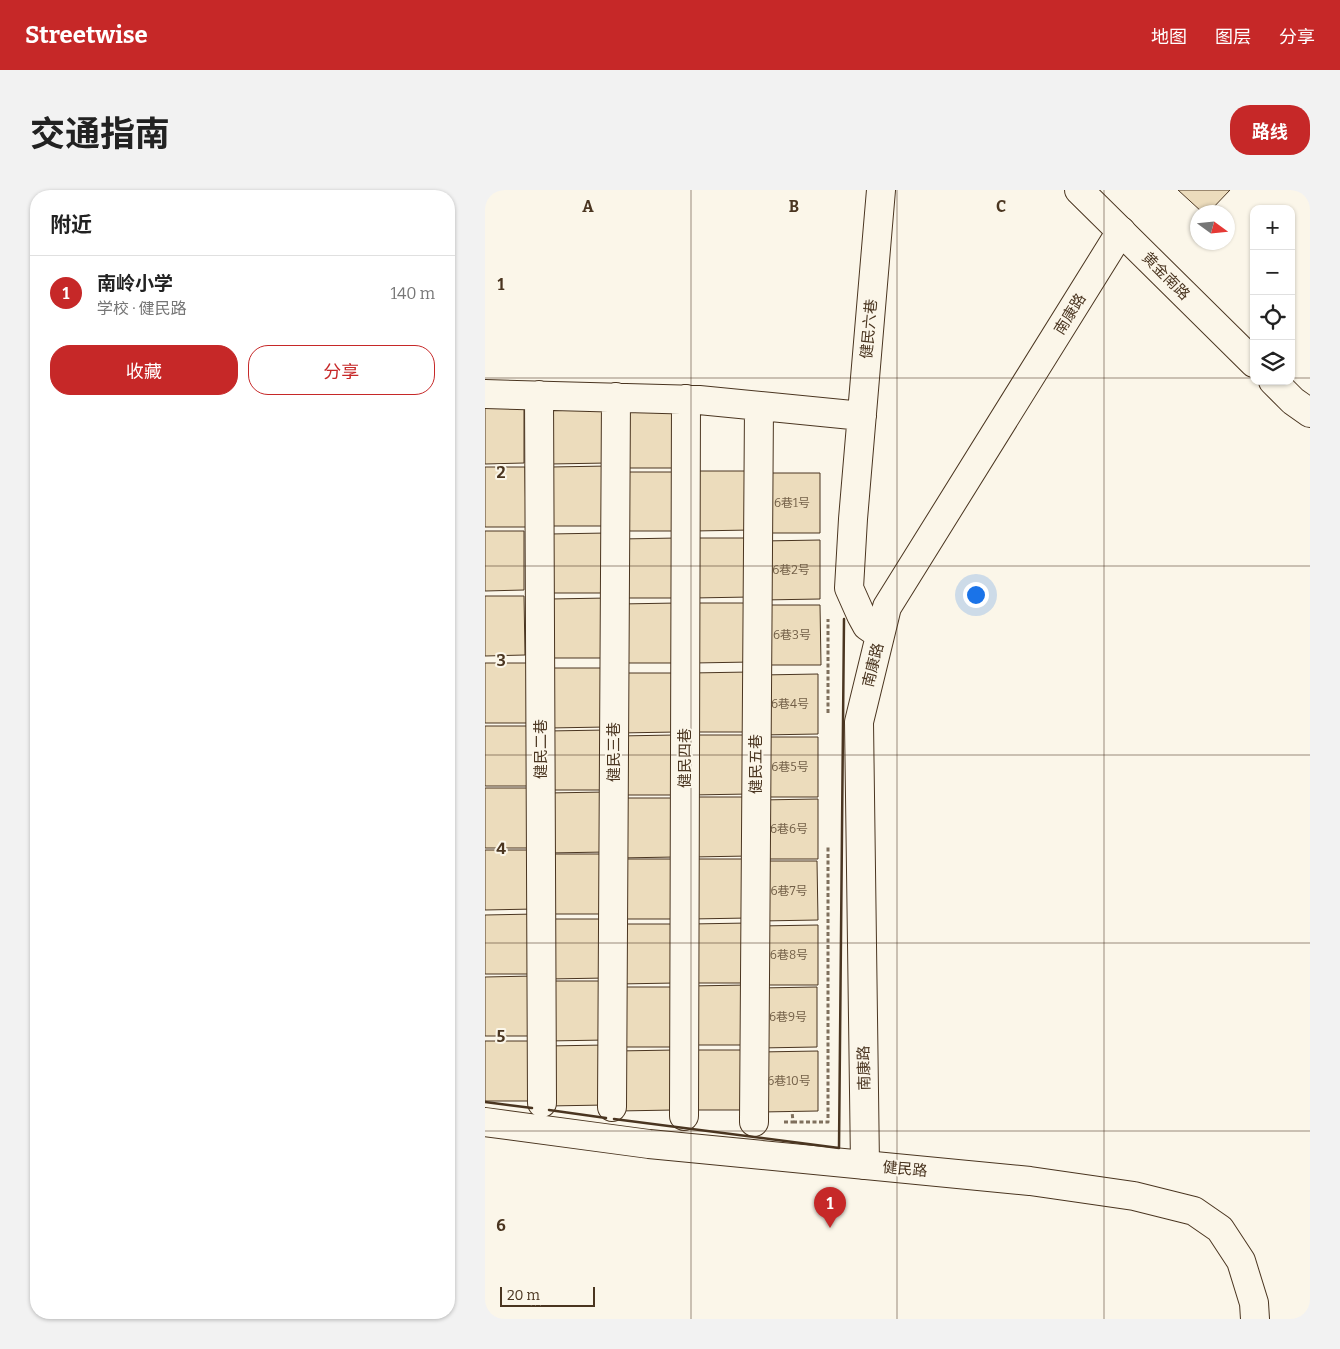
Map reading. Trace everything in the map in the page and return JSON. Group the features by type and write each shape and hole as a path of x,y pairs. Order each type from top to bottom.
{"street":[{"name":"健民六巷","path":"880,635 867,626 849,588 861,416 881,190"},
{"name":"黄金南路","path":"1079,190 1250,359"},
{"name":"南康路","path":"865,1165 859,722 887,607 1121,232"},
{"path":"1277,385 1293,401 1310,413"},
{"path":"485,394 686,400 861,416"},
{"name":"健民二巷","path":"539,395 542,1103"},
{"name":"健民三巷","path":"611,1107 616,397"},
{"name":"健民四巷","path":"684,1116 686,400"},
{"name":"健民五巷","path":"754,1122 759,406"},
{"name":"健民路","path":"485,1122 649,1144 1030,1181 1134,1196 1194,1211 1220,1228 1241,1261 1254,1303 1255,1319"}],"building":[{"path":"1178,190 1230,190 1216,205 1194,205"},
{"path":"485,404 524,404 524,463 485,464"},
{"path":"550,404 607,404 607,463 550,464"},
{"path":"680,408 680,468 623,468 623,409"},
{"path":"608,466 608,526 551,526 551,467"},
{"path":"485,467 525,467 526,527 485,527"},
{"path":"694,471 751,471 751,530 694,531"},
{"path":"620,472 678,472 678,531 621,531"},
{"path":"763,473 820,473 820,533 763,533"},
{"path":"485,531 524,531 524,590 485,591"},
{"path":"607,533 608,593 550,593 550,534"},
{"path":"677,538 677,598 620,598 620,539"},
{"path":"693,538 750,538 750,597 693,598"},
{"path":"820,540 820,599 763,600 763,541"},
{"path":"485,596 524,596 525,655 485,656"},
{"path":"608,598 608,658 551,658 550,599"},
{"path":"677,603 678,663 620,663 620,604"},
{"path":"694,603 751,603 751,662 694,663"},
{"path":"763,605 820,605 821,665 763,665"},
{"path":"485,663 536,663 536,723 485,723"},
{"path":"549,668 606,668 606,727 549,728"},
{"path":"749,672 749,732 692,732 691,673"},
{"path":"618,673 676,673 676,732 619,733"},
{"path":"818,674 818,734 761,735 761,675"},
{"path":"485,726 536,726 536,786 485,786"},
{"path":"606,730 606,790 549,790 548,731"},
{"path":"675,735 675,795 618,795 618,736"},
{"path":"691,735 748,735 749,794 691,795"},
{"path":"761,737 818,737 818,797 761,797"},
{"path":"485,788 536,788 536,848 485,848"},
{"path":"605,792 606,852 548,853 548,793"},
{"path":"691,797 749,797 749,856 692,857"},
{"path":"618,798 675,798 675,857 618,858"},
{"path":"818,799 818,859 761,859 760,800"},
{"path":"485,850 535,850 535,909 485,910"},
{"path":"548,854 605,854 605,914 548,914"},
{"path":"617,859 675,859 675,919 618,919"},
{"path":"691,859 748,859 748,918 691,919"},
{"path":"760,861 817,861 818,920 761,921"},
{"path":"536,914 536,974 485,974 485,915"},
{"path":"548,919 605,919 606,978 548,979"},
{"path":"748,923 748,983 691,983 691,924"},
{"path":"617,924 675,924 675,983 618,984"},
{"path":"818,925 818,985 761,985 760,926"},
{"path":"535,976 535,1036 485,1036 485,977"},
{"path":"547,981 605,981 605,1040 548,1041"},
{"path":"747,985 748,1045 690,1045 690,986"},
{"path":"616,987 674,987 674,1047 617,1047"},
{"path":"817,987 817,1047 760,1048 760,988"},
{"path":"485,1041 535,1041 535,1101 485,1101"},
{"path":"605,1045 605,1105 548,1106 547,1046"},
{"path":"675,1050 674,1110 618,1111 617,1051"},
{"path":"691,1050 748,1050 748,1110 691,1110"},
{"path":"818,1051 818,1111 761,1112 760,1052"}],"wall":[{"path":"614,1119 839,1148 844,619"},
{"path":"485,1102 532,1108"},
{"path":"549,1110 606,1118"}],"place":[{"name":"南岭小学","path":"830,1228"}]}
